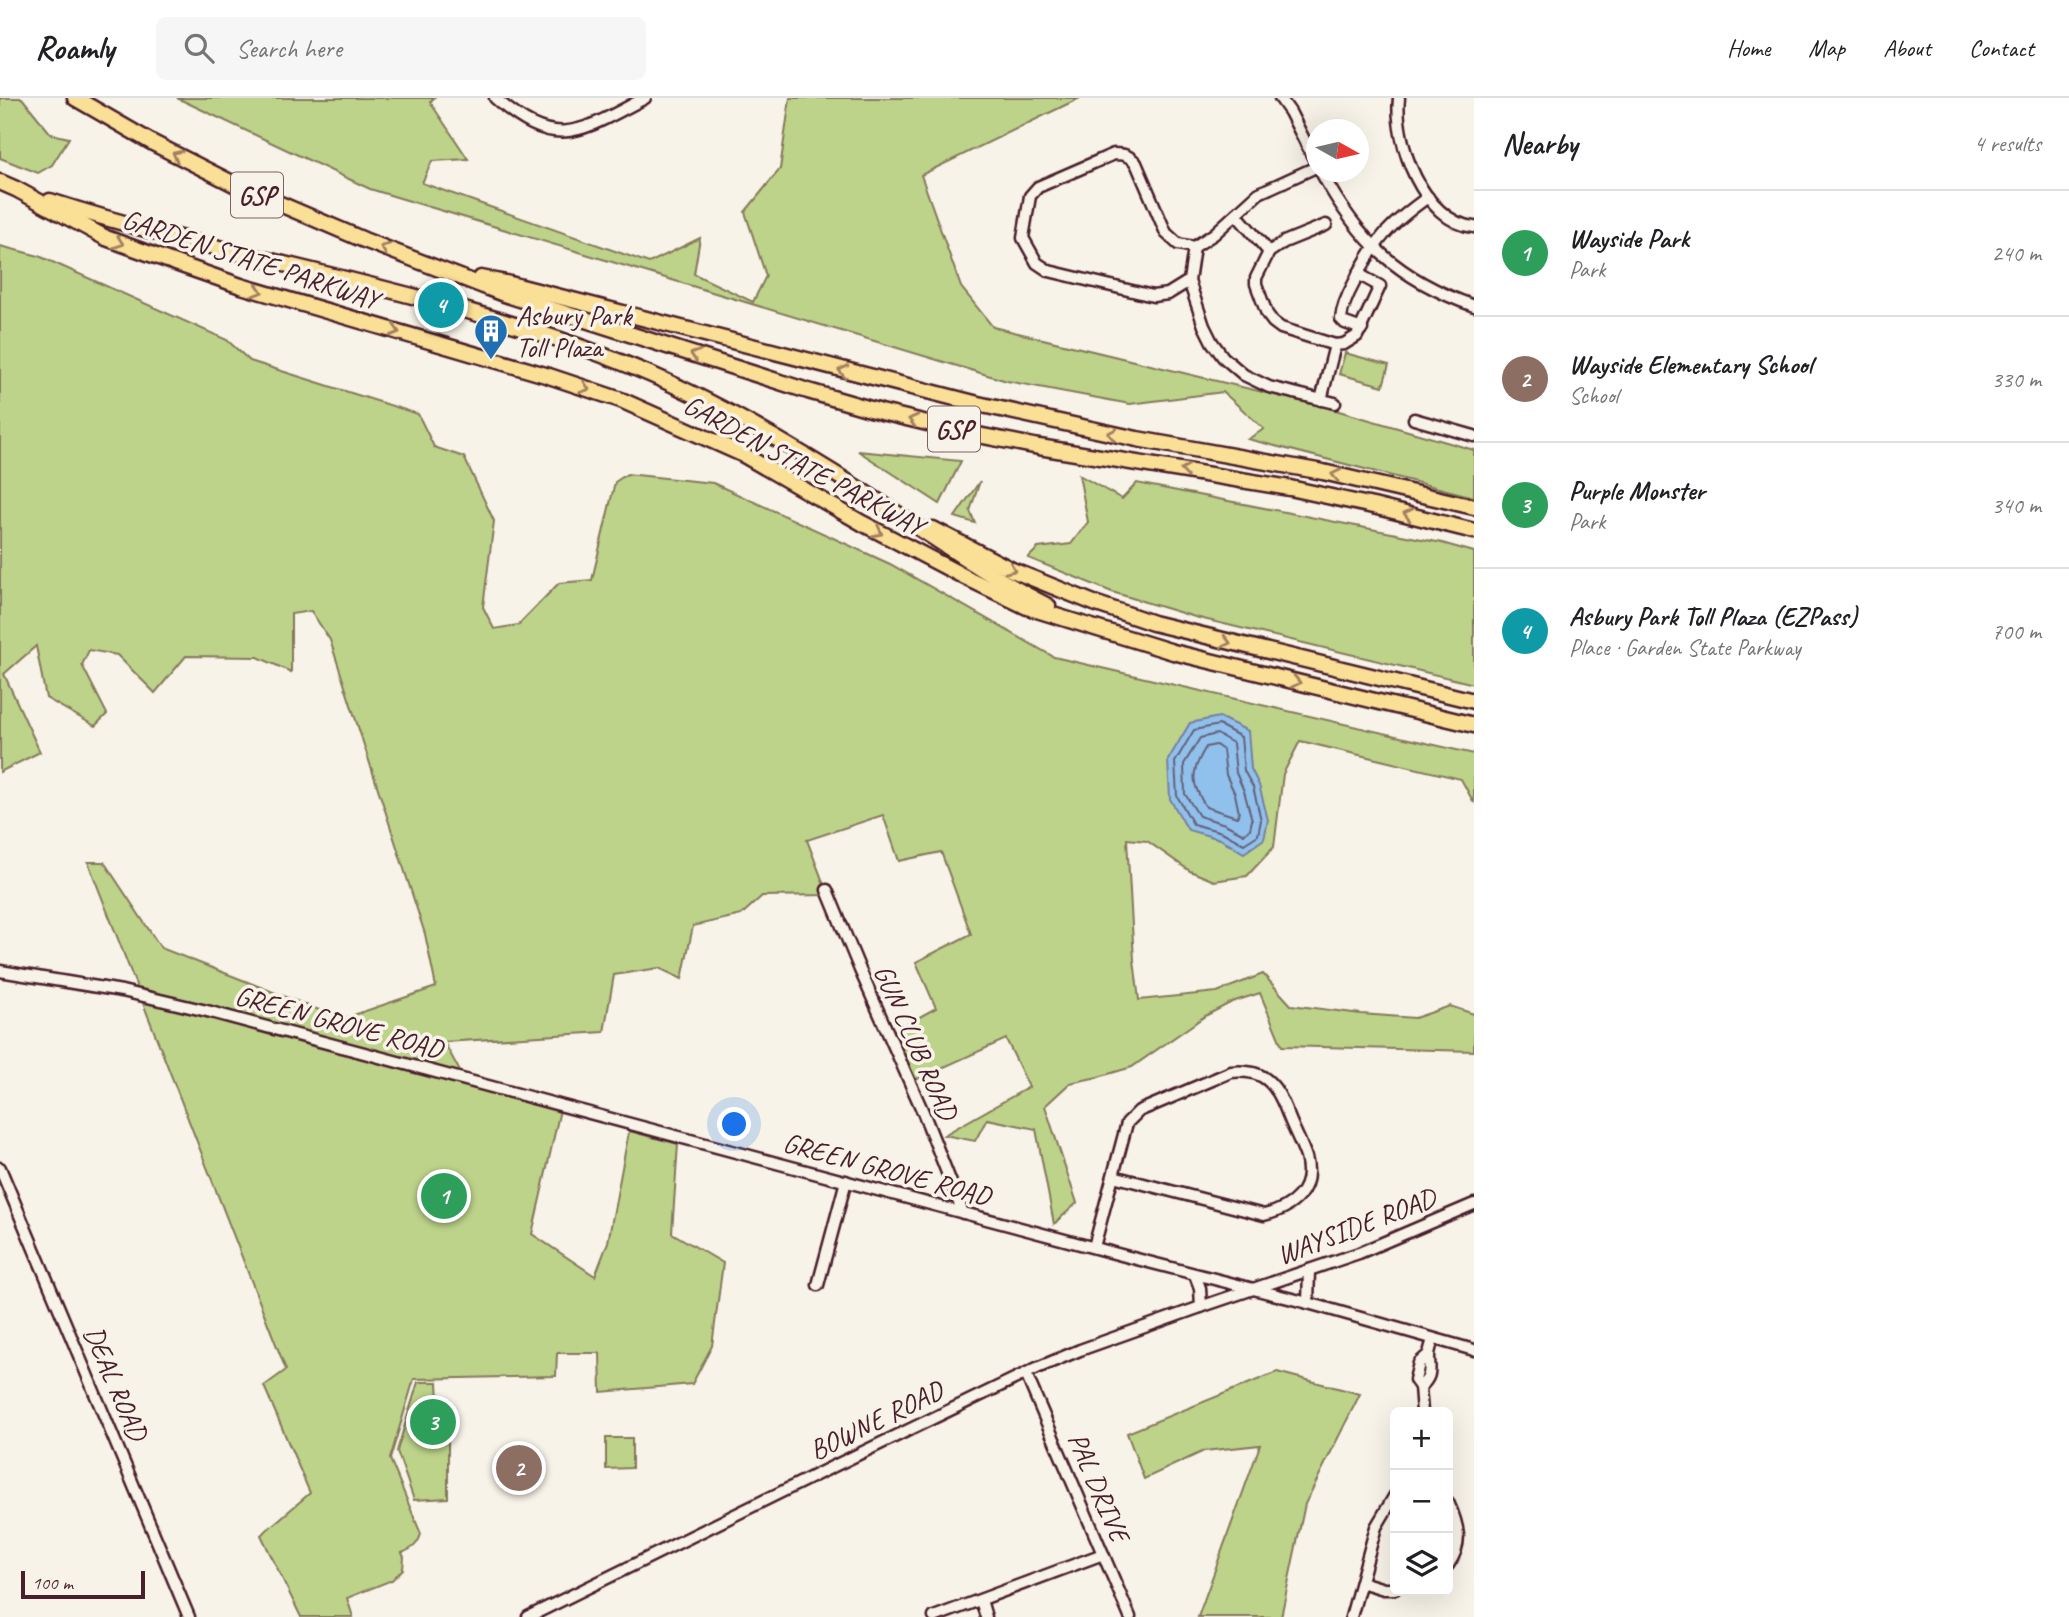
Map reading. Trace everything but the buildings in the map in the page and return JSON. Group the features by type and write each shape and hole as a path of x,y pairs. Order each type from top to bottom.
{"highway":[{"name":"GARDEN STATE PARKWAY","path":"75,98 153,143 238,186 364,240 517,298 795,387 914,420 1039,447 1290,488 1474,531"},
{"name":"GARDEN STATE PARKWAY","path":"0,182 106,238 191,269 306,306 550,376 621,400 742,454 862,523 1027,607 1203,660 1474,725"},
{"path":"16,189 123,223 354,281 575,344 713,404 807,457 937,542 1009,585 1089,625"},
{"name":"GARDEN STATE PARKWAY","path":"449,271 506,283 978,404 1137,439 1323,472 1474,507"},
{"name":"GARDEN STATE PARKWAY","path":"864,492 1012,570 1153,624 1474,701"}],"street":[{"path":"495,98 523,120 538,128 558,132 590,127 628,102 645,98"},
{"path":"1280,98 1306,143"},
{"path":"1399,98 1400,128 1414,173 1434,206 1460,224 1474,227"},
{"path":"1189,281 1168,295 1153,296 1049,271 1039,266 1026,246 1023,231 1031,196 1038,187 1114,155 1127,155 1136,163 1166,233 1178,244 1194,247 1209,239 1259,193 1306,170"},
{"path":"1327,182 1352,222 1371,245 1415,280 1448,297 1474,306"},
{"path":"1362,329 1345,323 1341,318 1349,292 1371,245 1398,219 1428,197"},
{"path":"1236,214 1269,252"},
{"path":"1326,225 1284,242 1269,252 1256,278 1256,284 1269,318 1281,328 1335,345 1350,342 1362,329 1380,286 1358,274"},
{"path":"1194,247 1189,281 1204,326 1223,357 1236,369 1269,387 1335,403"},
{"path":"1321,400 1335,345"},
{"path":"1413,419 1474,436"},
{"name":"GUN CLUB ROAD","path":"827,890 923,1112 963,1213"},
{"name":"GREEN GROVE ROAD","path":"0,971 122,991 207,1011 1308,1303 1474,1350"},
{"path":"1094,1247 1113,1175 1127,1123 1132,1116 1231,1072 1242,1071 1261,1076 1278,1091 1306,1158 1308,1171 1302,1193 1294,1202 1284,1209 1264,1215 1113,1175"},
{"name":"DEAL ROAD","path":"0,1168 189,1617"},
{"path":"818,1285 846,1181"},
{"name":"WAYSIDE ROAD","path":"1254,1289 1402,1236 1474,1204"},
{"path":"1308,1303 1310,1270"},
{"path":"1195,1275 1200,1288 1201,1307"},
{"name":"BOWNE ROAD","path":"528,1617 1026,1374 1080,1350 1254,1289"},
{"path":"1422,1407 1420,1387 1415,1380 1419,1363 1429,1355 1433,1339"},
{"name":"PAL DRIVE","path":"1026,1374 1130,1617"},
{"path":"1351,1617 1376,1527 1390,1504"},
{"path":"1453,1514 1457,1523 1458,1541 1453,1553"},
{"path":"934,1617 1103,1554"},
{"path":"1361,1582 1390,1589"},
{"path":"981,1600 986,1617"}],"green space":[{"path":"0,98 22,98 51,134 69,138 52,165 38,173 0,158"},
{"path":"177,98 434,98 430,102 468,159 432,161 422,183 649,263 700,238 694,274 753,302 766,276 745,212 780,169 790,98 1080,98 921,175 961,287 993,327 1325,407 1474,450 1474,497 1248,439 1264,429 1223,392 1130,404 1007,381 370,189"},
{"path":"0,246 39,256 227,340 250,361 418,414 434,447 464,457 494,521 483,607 494,629 518,625 559,583 592,580 615,482 627,474 713,483 890,564 1054,657 1474,754 1474,803 1461,779 1300,741 1283,774 1274,847 1247,876 1214,881 1190,871 1147,841 1127,839 1139,1000 1217,992 1263,974 1291,1005 1415,1018 1450,1006 1474,1014 1474,1051 1282,1046 1260,993 1232,1002 1205,1016 1132,1067 1070,1083 1045,1106 1077,1203 1054,1224 1036,1129 987,1119 975,1141 944,1135 1029,1087 1006,1039 911,1082 890,1033 936,1008 916,962 971,934 941,852 899,861 883,815 807,840 828,895 762,896 741,915 693,926 682,979 659,968 614,975 604,1032 444,1042 463,1077 560,1110 532,1234 595,1276 608,1242 629,1131 678,1144 672,1233 723,1263 712,1346 692,1384 601,1392 600,1353 557,1353 556,1376 414,1379 390,1459 421,1534 420,1538 414,1546 402,1553 403,1569 392,1580 347,1598 353,1617 301,1617 261,1535 310,1493 264,1386 286,1370 88,862 104,862 161,948 342,1019 436,987 425,934 330,640 311,611 291,614 291,672 258,657 186,656 155,693 117,655 89,650 82,665 107,714 95,726 46,698 36,646 4,674 40,752 0,772"},
{"path":"1345,353 1389,365 1383,386 1339,374"},
{"path":"858,451 961,461 940,504"},
{"path":"1079,475 1122,499 1137,483 1442,543 1474,552 1474,684 1195,617 1112,592 1028,558 1038,548 1071,544 1088,522"},
{"path":"980,481 970,511 975,523 955,517"},
{"path":"1277,1372 1360,1394 1305,1504 1281,1617 1198,1617 1260,1445 1204,1451 1144,1479 1127,1433"},
{"path":"418,1382 438,1382 441,1440 448,1441 448,1498 414,1500 397,1451"},
{"path":"606,1438 632,1438 632,1468 606,1469"}],"water":[{"path":"1219,717 1248,731 1251,769 1259,785 1268,820 1264,839 1244,853 1220,839 1188,830 1170,799 1168,760 1190,723"}],"place":[{"name":"Asbury Park Toll Plaza (EZPass)","path":"441,305"},
{"name":"Asbury Park Toll Plaza","path":"491,361"},
{"name":"Wayside Park","path":"444,1196"},
{"name":"Purple Monster","path":"433,1422"},
{"name":"Wayside Elementary School","path":"519,1468"}]}
